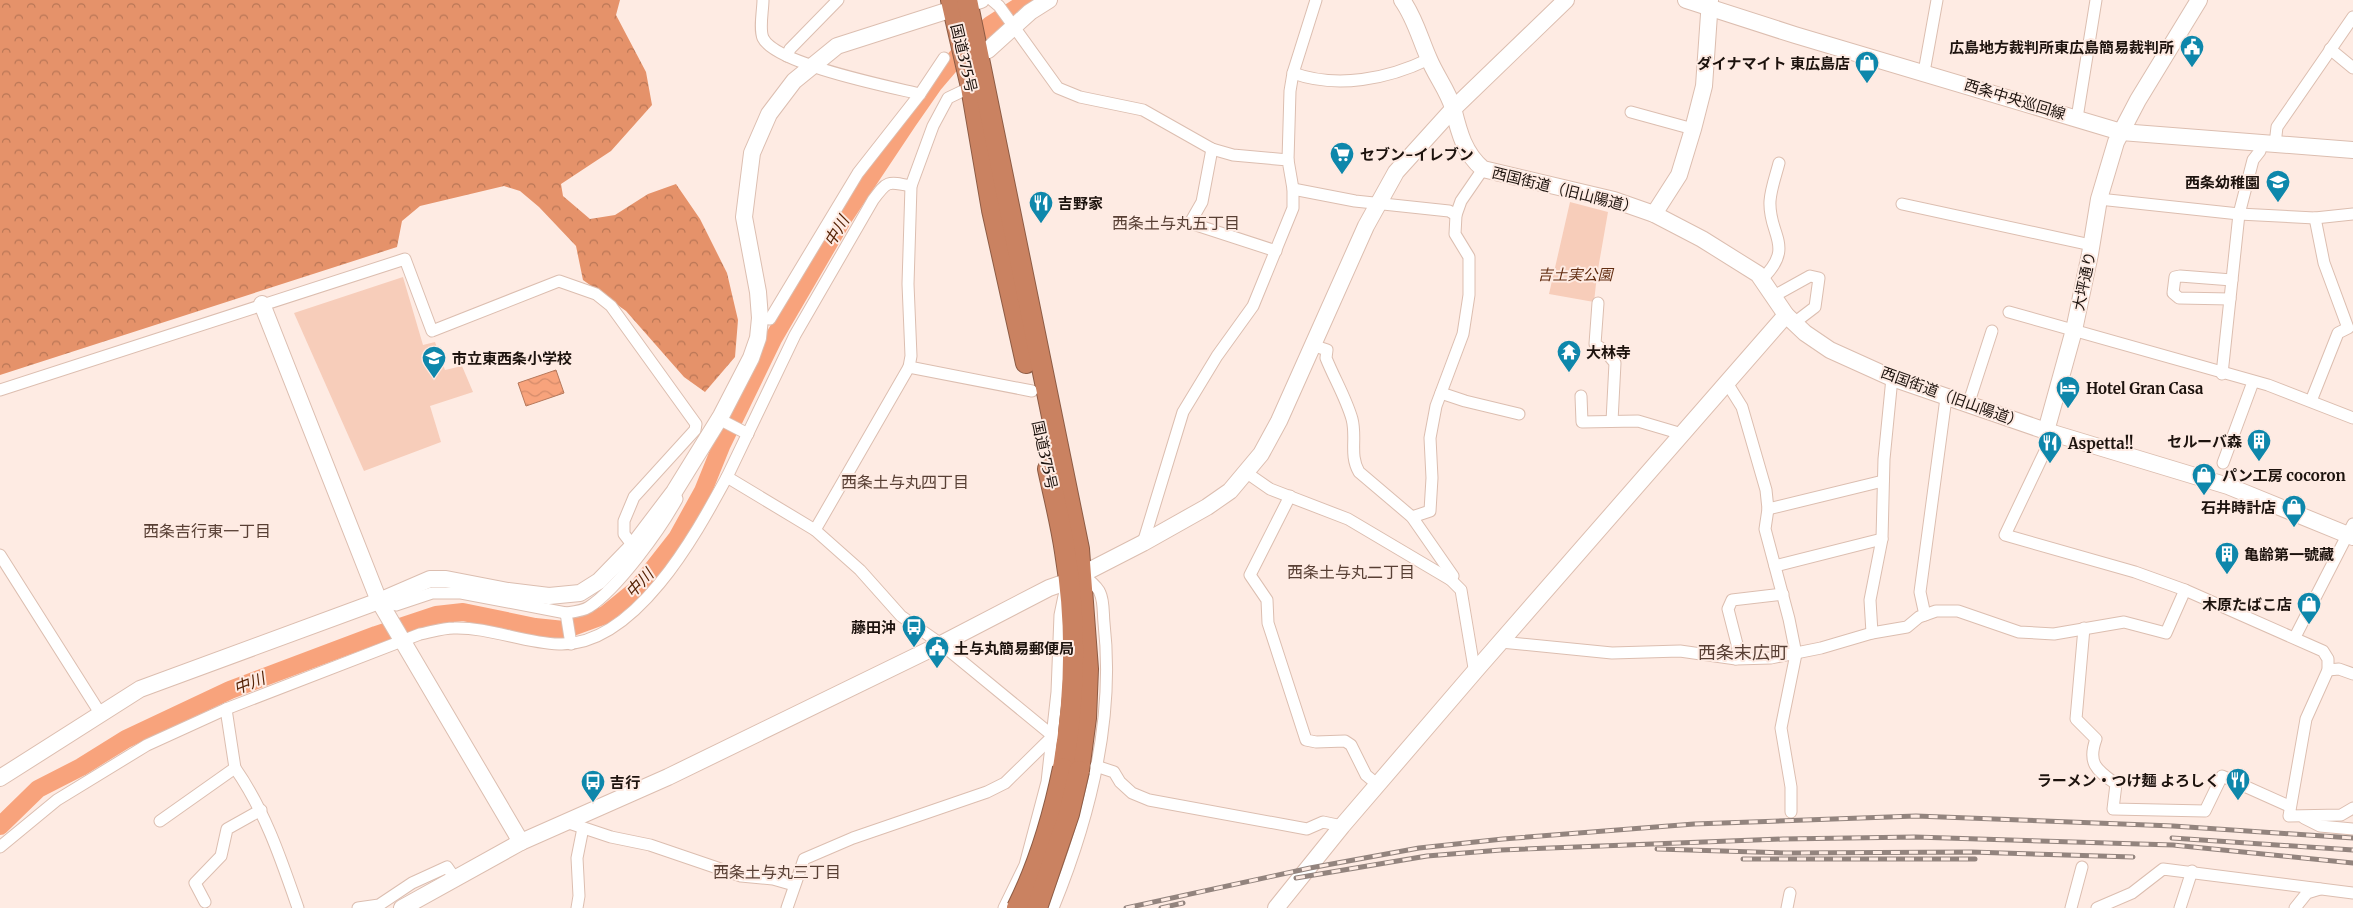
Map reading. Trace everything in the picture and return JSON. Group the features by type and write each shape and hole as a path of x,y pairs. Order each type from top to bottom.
{"highway":[{"name":"国道375号","path":"964,3 970,83 992,210 1065,551 1075,577 1088,669 1086,718 1079,768 1063,833 1037,908"},
{"name":"国道375号","path":"966,33 978,54 1045,389 1080,548 1075,577"},
{"name":"国道375号","path":"1017,908 1037,862 1054,810 1079,768"}],"street":[{"path":"763,0 762,37 770,46 787,56 812,65 920,94"},
{"path":"787,56 790,49 838,0"},
{"path":"978,54 988,50 1012,26 1049,0"},
{"path":"1143,543 1183,412 1217,356 1253,306 1293,208 1293,189 1288,160 1293,74 1316,0"},
{"name":"西国街道（旧山陽道）","path":"1402,0 1412,14 1429,59 1453,109 1458,132 1472,160 1483,170 1614,200 1654,214 1702,239 1758,274 1790,319 1805,333 1830,350 1892,378 2046,431 2228,486 2352,532"},
{"path":"402,908 454,877 521,842 668,777 942,644 1049,588 1143,543 1207,507 1230,491 1247,473 1280,421 1378,202 1396,172 1453,109 1566,0"},
{"name":"西条中央巡回線","path":"1686,0 1709,4 1794,35 2121,132 2353,150"},
{"path":"1924,72 1937,0"},
{"path":"2077,118 2096,0"},
{"name":"大坪通り","path":"2046,431 2074,330 2099,199 2121,132 2199,0"},
{"path":"0,778 140,689 379,601 430,579 446,578 541,595 580,593 599,581 633,546 674,492 722,420 751,358 758,338 760,318 758,292 744,217 748,171 752,153 769,114 794,81 837,46 964,3"},
{"path":"995,3 1058,88 1080,97 1143,110 1212,149 1233,155 1288,160"},
{"path":"1654,214 1679,175 1693,129 1704,86 1709,4"},
{"path":"2222,374 2239,214 2253,160 2269,144 2278,127 2353,17"},
{"path":"2330,50 2353,68"},
{"path":"760,318 770,319 858,173 920,94 944,58"},
{"path":"1293,74 1311,80 1333,81 1378,77 1402,72 1429,59"},
{"path":"815,530 909,367 912,356 908,284 911,186 933,126 948,98 970,83"},
{"path":"1631,112 1693,129"},
{"path":"1212,149 1202,202 1190,223 1276,251"},
{"path":"1762,279 1769,272 1778,257 1780,245 1771,213 1770,200 1780,163"},
{"path":"1412,517 1430,511 1432,478 1430,438 1441,393 1463,334 1469,295 1470,257 1455,234 1456,215 1461,201 1483,170"},
{"path":"0,847 57,800 147,745 226,708 402,640 420,634 452,628 469,628 558,644 584,641 609,629 635,609 670,572 700,527 727,477 795,336 873,200 884,184 891,182 911,186"},
{"path":"1293,189 1355,201 1449,211 1456,215"},
{"path":"2099,199 2239,214 2315,218 2353,214"},
{"path":"1902,204 2091,245"},
{"path":"2311,401 2338,333 2351,333 2324,262 2315,218"},
{"path":"0,390 405,259 432,331 559,281 596,294 611,306 696,424 695,430 634,497 624,521 624,534 633,546"},
{"path":"1276,908 1378,784 1727,382 1790,319 1815,307 1819,278 1810,276 1774,296"},
{"path":"2230,298 2179,298 2173,293 2174,282 2176,277 2180,276 2232,280"},
{"path":"1598,303 1595,344 1605,350 1615,363 1612,421"},
{"path":"262,304 379,601 521,842"},
{"path":"2008,312 2222,374 2268,385 2353,418"},
{"path":"1968,405 1992,331"},
{"path":"1315,346 1327,350 1326,358 1351,416 1355,431 1352,447 1354,464 1359,472 1412,517 1453,576 1451,580"},
{"path":"909,367 1032,391"},
{"path":"1872,633 1870,600 1882,539 1883,481 1892,378"},
{"path":"1727,382 1742,407 1766,490 1768,509 1766,529 1796,654 1781,728 1791,787 1790,812"},
{"path":"2223,463 2253,382"},
{"path":"1441,393 1465,402 1519,414"},
{"path":"1582,396 1582,422 1638,421 1682,434"},
{"path":"1924,615 1920,592 1946,398"},
{"path":"722,420 748,434"},
{"path":"2046,431 2046,449 2005,535 2136,572 2185,590 2295,637 2326,654 2328,670 2306,719 2288,816 2341,815 2353,809"},
{"path":"1247,473 1270,489 1348,519 1451,580 1461,590 1474,668 1476,670"},
{"path":"727,477 815,530 860,570 901,616 942,644 1052,736"},
{"path":"1768,509 1883,481"},
{"path":"379,601 396,605 432,593 461,593 567,615 588,608 614,584 661,528 677,499 674,492"},
{"path":"1290,496 1250,575 1267,600 1268,623 1306,740 1316,742 1345,741 1351,745 1366,775 1378,784"},
{"path":"2295,637 2352,532"},
{"path":"1775,566 1882,539"},
{"path":"0,555 100,713"},
{"path":"1004,908 1025,865 1047,782 1057,692 1062,598 1075,577"},
{"path":"1501,642 1612,653 1680,651 1736,659 1771,658 1796,654 1872,633 1907,627 1924,615 1936,611 1958,610 2008,630 2029,633 2054,634 2124,622 2166,633 2185,590"},
{"path":"1736,659 1738,648 1728,609 1732,600 1783,594"},
{"path":"567,615 570,642"},
{"path":"2084,628 2076,719 2096,739 2091,752 2096,770 2116,784 2113,809 2205,811 2222,776 2289,806"},
{"path":"2328,670 2339,669 2353,674"},
{"path":"226,708 235,768 253,794 261,810 298,908"},
{"path":"787,908 804,859 853,838 987,792 1005,783 1052,736"},
{"path":"160,821 235,768"},
{"path":"1079,768 1114,772 1120,782 1132,793 1149,800 1307,830 1323,822 1342,826"},
{"path":"1053,908 1066,877 1080,833 1090,792 1079,768"},
{"path":"1047,782 1090,792"},
{"path":"216,908 203,905 195,883 221,856 227,830 261,810"},
{"path":"2302,817 2320,826 2353,829"},
{"path":"566,822 650,845 741,876 773,879 794,885"},
{"path":"577,908 577,858 583,828"},
{"path":"1025,865 1066,877"},
{"path":"358,908 377,906 412,883 447,867 454,877"},
{"path":"2071,908 2082,867"},
{"path":"2097,908 2132,892 2163,869 2353,893"},
{"path":"2180,908 2192,872"},
{"path":"2295,908 2307,893 2322,888 2327,884 2353,886"},
{"path":"1787,908 1790,893"}],"green space":[{"path":"0,0 620,0 616,15 646,72 652,105 611,151 561,184 563,196 590,219 615,215 648,194 676,184 700,219 727,273 738,320 735,357 705,392 684,377 626,311 583,280 576,246 539,207 520,191 504,186 420,206 402,221 397,247 0,375"},
{"name":"吉土実公園","path":"1570,202 1608,212 1594,302 1549,294"},
{"path":"403,277 423,345 435,342 445,370 462,366 473,392 430,406 441,442 364,471 294,313"}],"water":[{"path":"556,370 564,393 526,406 518,383"}],"waterway":[{"name":"中川","path":"0,826 38,789 81,767 126,739 230,690 376,635 436,615 463,612 535,627 564,630 605,615 637,589 677,538 703,491 722,444 773,339 844,217 908,121 933,85 962,51 990,25 1029,0"}],"railway":[{"path":"1126,908 1310,868 1419,848 1503,839 1694,824 1916,816 2173,826 2353,838"},
{"path":"1296,878 1427,856 1501,850 1783,839 1915,837 2173,845 2353,863"},
{"path":"2172,838 2353,850"},
{"path":"1657,849 1786,853 1971,852 2133,857"},
{"path":"1743,859 1975,859"},
{"path":"1161,908 1183,903"}],"place":[{"name":"広島地方裁判所東広島簡易裁判所","path":"2192,68"},
{"name":"ダイナマイト 東広島店","path":"1867,84"},
{"name":"セブン-イレブン","path":"1342,175"},
{"name":"西条幼稚園","path":"2278,203"},
{"name":"吉野家","path":"1041,224"},
{"name":"大林寺","path":"1569,373"},
{"name":"市立東西条小学校","path":"434,379"},
{"name":"Hotel Gran Casa","path":"2068,409"},
{"name":"セルーバ森","path":"2259,462"},
{"name":"Aspetta!!","path":"2050,464"},
{"name":"パン工房 cocoron","path":"2204,496"},
{"name":"石井時計店","path":"2294,528"},
{"name":"亀齢第一號藏","path":"2227,575"},
{"name":"木原たばこ店","path":"2309,625"},
{"name":"藤田沖","path":"914,648"},
{"name":"土与丸簡易郵便局","path":"937,669"},
{"name":"ラーメン・つけ麺 よろしく","path":"2238,801"},
{"name":"吉行","path":"593,803"}],"district":[{"name":"西条土与丸五丁目","path":"1176,223"},
{"name":"西条土与丸四丁目","path":"905,482"},
{"name":"西条吉行東一丁目","path":"207,531"},
{"name":"西条土与丸二丁目","path":"1351,572"},
{"name":"西条末広町","path":"1743,652"},
{"name":"西条土与丸三丁目","path":"777,872"}]}
